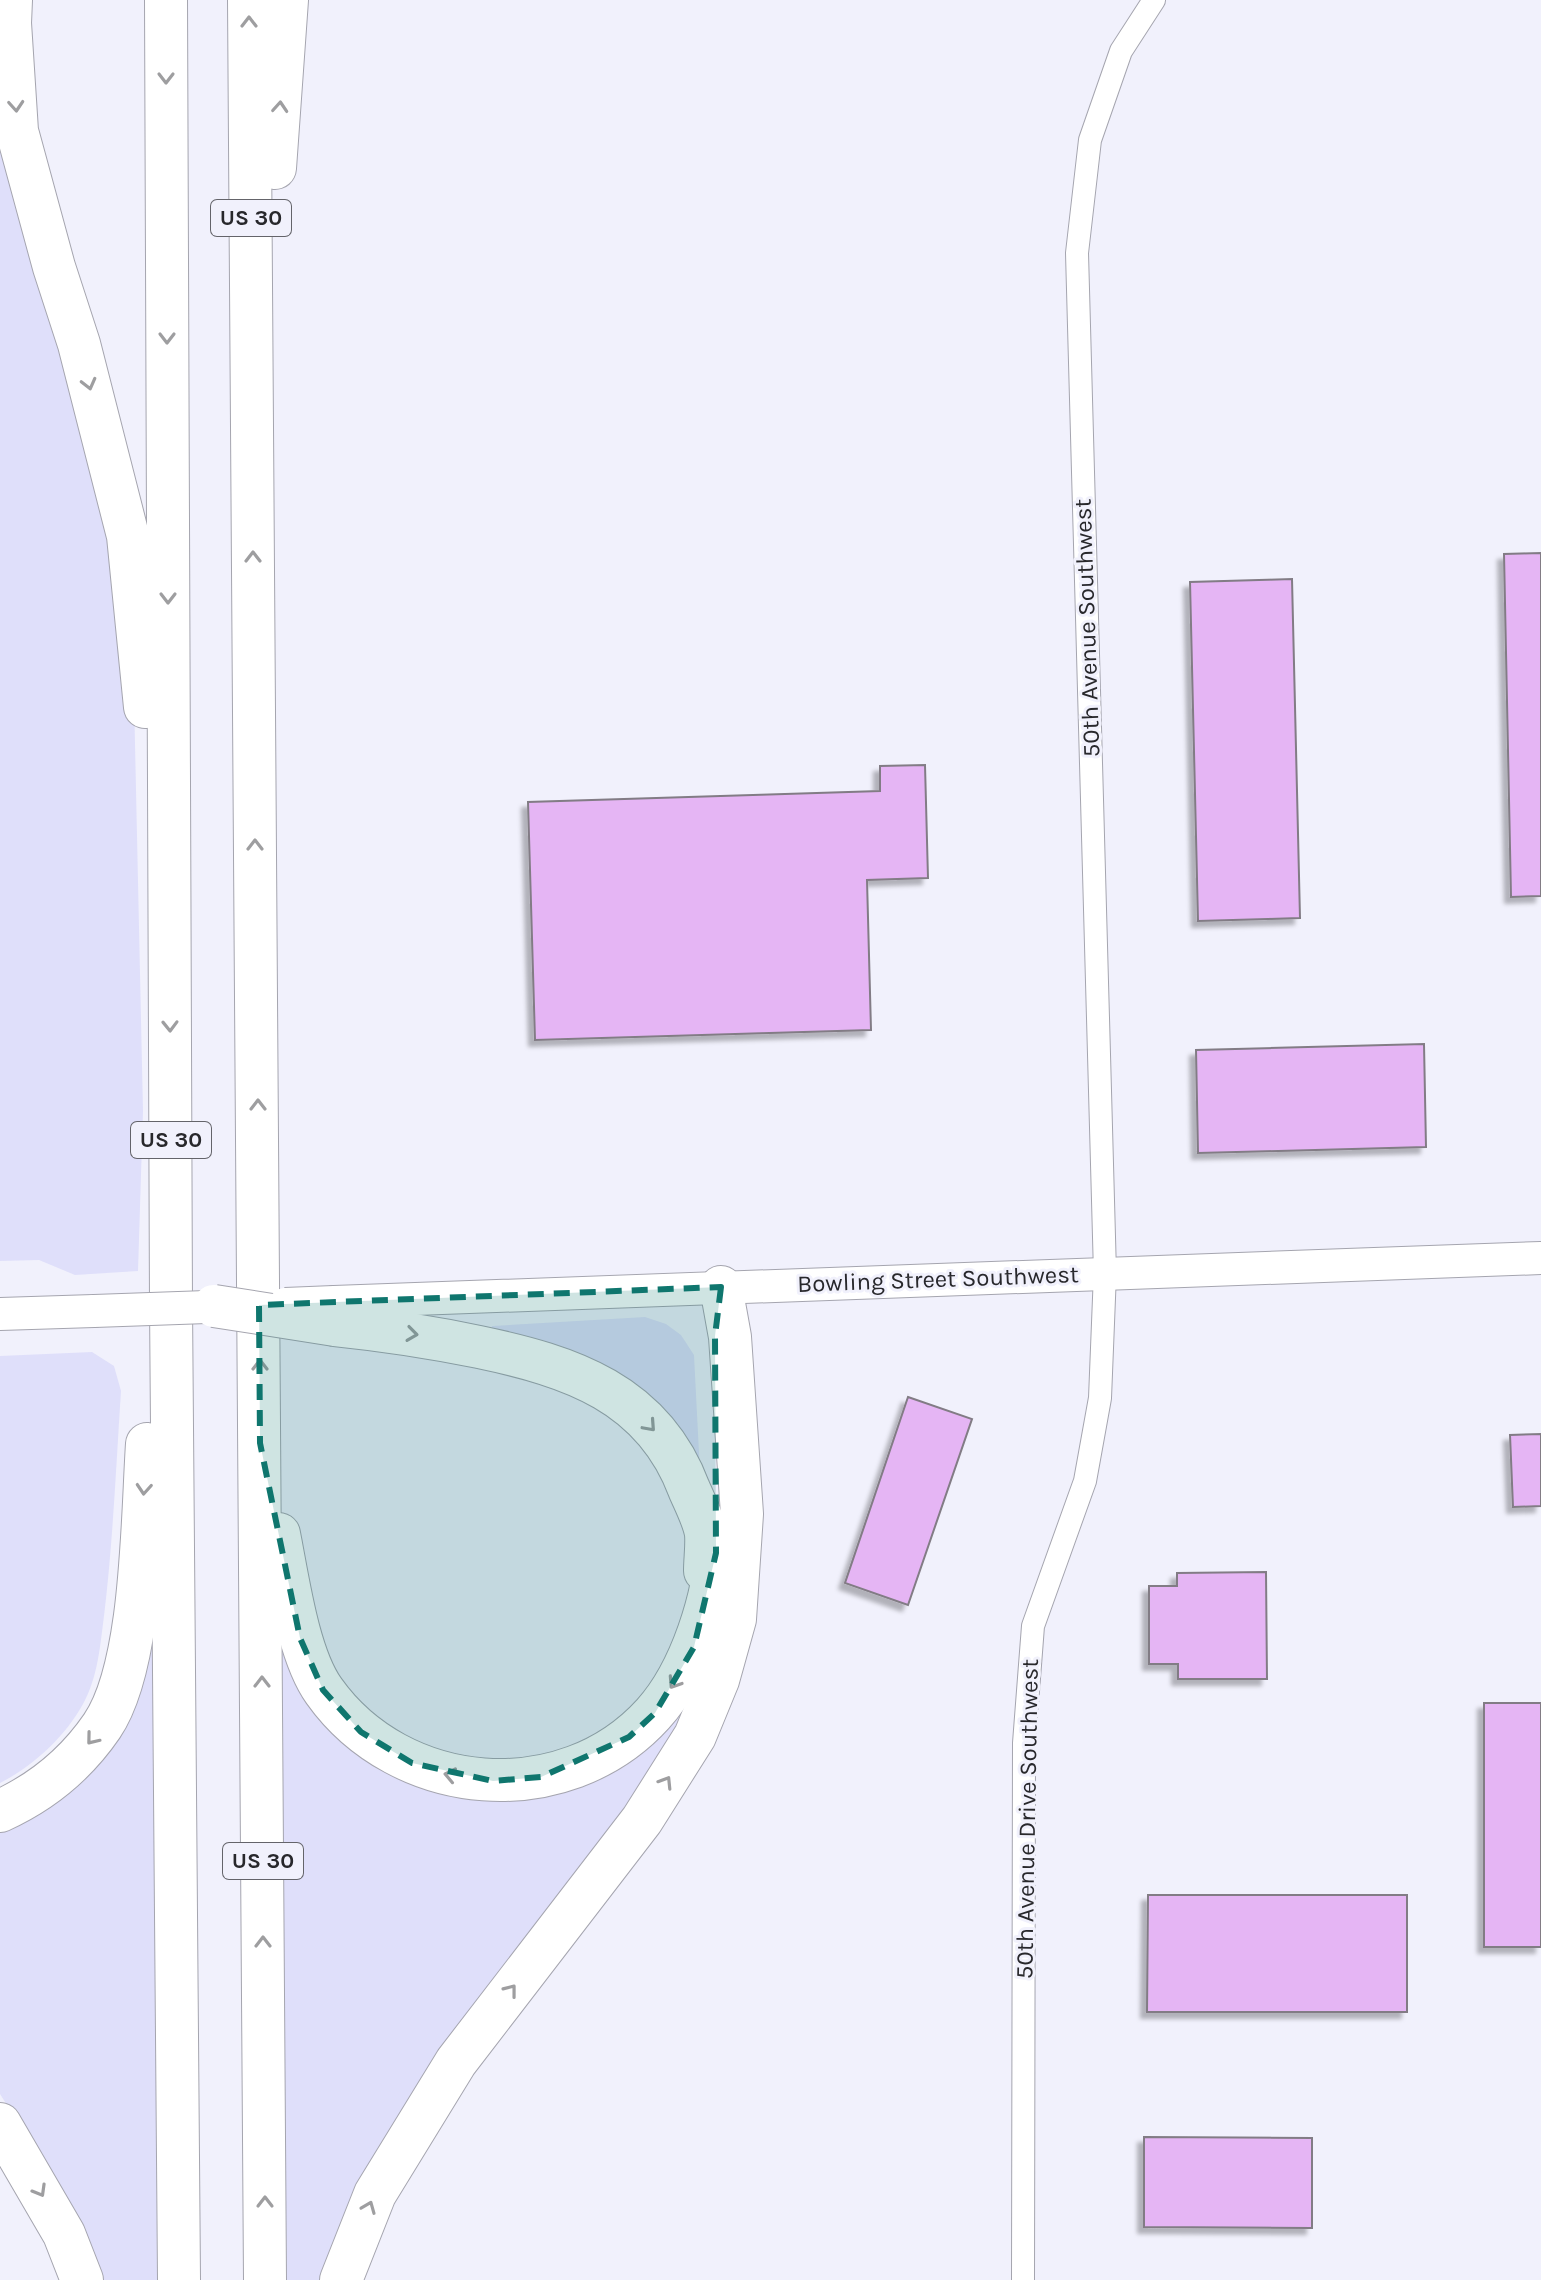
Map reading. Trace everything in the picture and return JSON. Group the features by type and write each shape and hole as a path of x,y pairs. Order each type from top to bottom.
{"highway":[{"path":"11,0 17,131 54,267 79,344 128,536 169,968"},
{"name":"US 30","path":"166,0 169,968 179,2280"},
{"name":"US 30","path":"249,0 265,2280"},
{"path":"252,436 287,0"},
{"path":"0,1811 37,1793 72,1764 104,1724 126,1671 135,1605 171,1104"},
{"path":"260,1443 300,1638 323,1690 361,1732 412,1763 447,1776 493,1781 541,1777 599,1756 629,1737 655,1713 678,1679 694,1647 716,1553 720,1463 715,1336 721,1287"},
{"path":"341,2280 375,2194 456,2062 642,1820 695,1736 718,1680 735,1619 742,1514 730,1337 721,1287"},
{"path":"214,1306 334,1314 545,1362 586,1379 620,1398 649,1423 684,1475 706,1533 704,1612"},
{"path":"0,2124 64,2234 82,2280"}],"main road":[{"name":"Bowling Street Southwest","path":"334,1314 721,1287 1541,1258"},
{"path":"0,1314 214,1306"}],"street":[{"name":"50th Avenue Southwest","path":"1105,1273 1077,253 1090,140 1121,51 1154,0"},
{"name":"50th Avenue Drive Southwest","path":"1023,2280 1024,1758 1028,1684 1033,1626 1085,1481 1100,1398 1105,1273"}],"highlighted area":[{"path":"721,1287 715,1336 716,1553 694,1647 655,1713 629,1737 541,1777 493,1781 412,1763 361,1732 323,1690 300,1638 260,1443 259,1305"}],"shaded area":[{"path":"0,86 105,491 134,698 143,1111 138,1271 75,1275 39,1260 0,1261"},
{"path":"645,1317 666,1324 681,1335 694,1355 700,1472 493,1335 492,1326"},
{"path":"92,1352 114,1366 121,1391 110,1560 98,1661 88,1694 67,1728 36,1760 0,1783 0,1356"},
{"path":"149,1632 155,1632 157,2280 98,2280 40,2157 0,2094 0,1827"},
{"path":"278,1642 302,1691 325,1725 365,1757 585,1779 704,1649 684,1717 636,1797 480,2002 388,2132 328,2256 323,2280 287,2280"}],"building":[{"path":"1541,553 1541,896 1511,897 1504,554"},
{"path":"1292,579 1300,918 1198,921 1190,582"},
{"path":"925,765 928,878 867,880 871,1030 535,1040 528,802 880,791 880,766"},
{"path":"1424,1044 1426,1147 1198,1153 1196,1050"},
{"path":"908,1397 972,1419 908,1605 845,1583"},
{"path":"1541,1434 1541,1506 1513,1507 1510,1435"},
{"path":"1266,1572 1267,1679 1178,1679 1178,1664 1149,1664 1149,1586 1177,1586 1177,1573"},
{"path":"1484,1703 1541,1703 1541,1947 1484,1947"},
{"path":"1148,1895 1407,1895 1407,2012 1147,2012"},
{"path":"1144,2137 1312,2138 1312,2228 1144,2227"}]}
